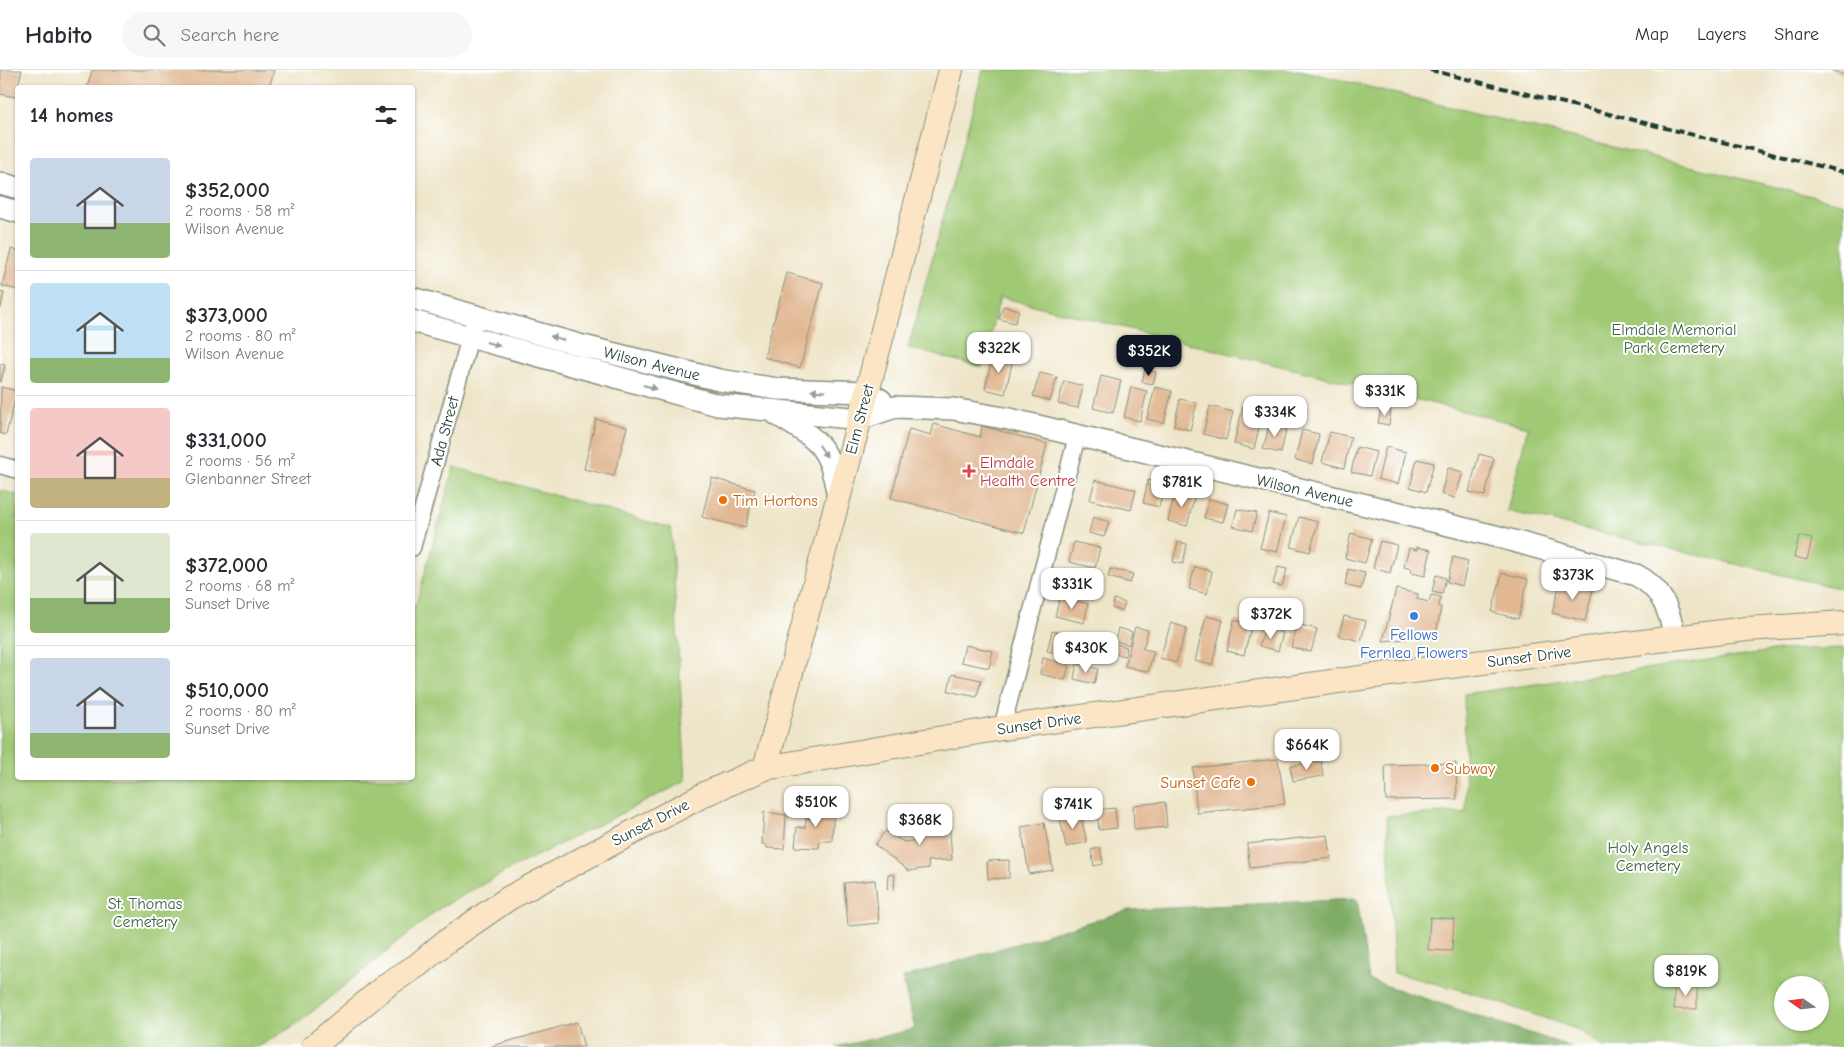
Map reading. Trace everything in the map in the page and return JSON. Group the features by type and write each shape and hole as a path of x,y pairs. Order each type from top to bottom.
{"main road":[{"name":"Elm Street","path":"765,768 860,419 951,70"},
{"name":"Sunset Drive","path":"313,1047 388,984 418,965 444,943 508,898 707,792 765,768 1002,728 1389,674 1746,629 1844,624"}],"street":[{"path":"0,183 15,187"},
{"path":"0,207 15,211"},
{"name":"Wilson Avenue","path":"415,299 584,346 749,386 867,392 895,407"},
{"name":"Ada Street","path":"415,537 476,315"},
{"name":"Wilson Avenue","path":"415,322 718,405 771,412 860,419 895,407 953,409 1009,419 1499,537 1636,575 1647,581 1663,597 1675,637"},
{"path":"578,368 584,346"},
{"path":"771,412 798,427 823,448 832,467 838,497"},
{"path":"1002,728 1078,436"},
{"path":"0,465 15,469"}],"green space":[{"name":"Elmdale Memorial Park Cemetery","path":"983,70 1300,70 1844,204 1844,587 1834,587 1507,511 1528,427 1000,297 982,367 908,348"},
{"name":"St. Thomas Cemetery","path":"454,467 671,528 686,781 510,869 440,908 297,1024 258,1047 0,1047 0,490 15,494 15,780 415,780 416,605"},
{"name":"Holy Angels Cemetery","path":"1844,648 1844,1047 1603,1047 1579,1030 1465,991 1394,973 1387,816 1466,812 1464,694 1780,650"},
{"path":"1357,899 1369,980 1572,1047 836,1047 915,1029 902,978 1129,910"}],"building":[{"path":"1,70 22,70 18,85 15,85 15,97 0,94"},
{"path":"92,70 274,70 270,85 88,85"},
{"path":"1844,70 1844,74 1832,71"},
{"path":"11,249 15,250 15,289 2,286"},
{"path":"787,273 823,283 800,368 764,357"},
{"path":"0,292 4,293 1,308 0,308"},
{"path":"1003,306 1019,310 1015,323 999,319"},
{"path":"993,354 1013,359 1005,394 985,389"},
{"path":"0,364 5,365 1,382 0,382"},
{"path":"1145,369 1156,372 1153,384 1142,382"},
{"path":"1040,373 1057,377 1050,401 1033,396"},
{"path":"1101,376 1121,381 1113,413 1093,408"},
{"path":"1064,381 1083,386 1078,408 1058,404"},
{"path":"1,387 15,390 15,399 6,435 0,433"},
{"path":"1131,387 1147,391 1140,421 1124,417"},
{"path":"1155,387 1172,391 1164,423 1147,419"},
{"path":"1180,399 1197,403 1190,430 1174,426"},
{"path":"1244,402 1264,407 1254,449 1234,444"},
{"path":"1210,406 1233,412 1226,440 1203,434"},
{"path":"1381,408 1391,410 1389,425 1378,423"},
{"path":"596,419 627,427 614,476 584,469"},
{"path":"1270,422 1287,426 1281,453 1263,449"},
{"name":"Elmdale Health Centre","path":"934,424 980,437 982,426 1047,444 1024,533 891,498 909,429 931,435"},
{"path":"1302,430 1319,434 1313,464 1295,460"},
{"path":"1330,432 1351,437 1344,468 1322,462"},
{"path":"1357,447 1376,452 1370,476 1351,472"},
{"path":"1386,447 1406,452 1398,484 1378,479"},
{"path":"1479,454 1494,458 1485,496 1469,492"},
{"path":"1417,459 1434,463 1426,492 1410,487"},
{"path":"1448,468 1463,472 1455,498 1441,494"},
{"path":"712,478 755,490 745,528 702,517"},
{"path":"1095,480 1136,490 1131,510 1090,500"},
{"path":"1148,480 1165,485 1159,507 1143,503"},
{"path":"1176,490 1195,495 1187,526 1168,521"},
{"path":"1209,499 1228,504 1223,522 1204,518"},
{"path":"1237,509 1257,513 1252,531 1233,526"},
{"path":"1269,513 1286,517 1277,552 1260,548"},
{"path":"1093,517 1109,522 1104,537 1089,533"},
{"path":"1299,517 1318,522 1310,552 1291,547"},
{"path":"1351,533 1372,539 1365,563 1345,558"},
{"path":"1799,536 1812,539 1807,560 1794,557"},
{"path":"1380,541 1397,545 1390,573 1373,568"},
{"path":"1074,542 1100,548 1095,568 1069,562"},
{"path":"1178,542 1187,544 1183,564 1173,562"},
{"path":"1417,547 1431,550 1425,576 1411,573 1412,569 1404,567 1409,548 1417,550"},
{"path":"1453,557 1468,561 1462,586 1447,582"},
{"path":"1195,567 1212,571 1207,594 1189,589"},
{"path":"1278,567 1287,569 1282,586 1273,584"},
{"path":"1067,569 1093,576 1088,593 1063,587"},
{"path":"1110,569 1133,574 1130,583 1108,577"},
{"path":"1348,569 1365,573 1361,589 1345,585"},
{"path":"1502,573 1528,579 1518,619 1492,612"},
{"path":"1436,575 1446,578 1442,594 1432,592"},
{"path":"1561,580 1593,589 1585,621 1552,613"},
{"name":"Fellows Fernlea Flowers","path":"1396,589 1418,594 1417,599 1429,602 1431,595 1441,597 1435,640 1408,634 1407,639 1383,641"},
{"path":"1060,597 1088,604 1084,623 1055,616"},
{"path":"1114,599 1125,603 1122,611 1112,608"},
{"path":"1206,616 1223,620 1212,665 1195,661"},
{"path":"1344,616 1366,621 1361,641 1339,636"},
{"path":"1234,620 1252,624 1244,655 1227,651"},
{"path":"1171,623 1187,628 1176,663 1160,658"},
{"path":"1297,624 1317,629 1311,652 1291,647"},
{"path":"1135,627 1148,630 1143,649 1154,651 1148,672 1125,666"},
{"path":"1118,628 1132,632 1129,645 1115,641"},
{"path":"1265,628 1283,633 1278,651 1259,646"},
{"path":"1052,631 1089,640 1084,660 1047,651"},
{"path":"1093,638 1127,647 1125,656 1091,647"},
{"path":"965,645 993,651 989,668 961,662"},
{"path":"1043,658 1069,665 1065,680 1040,674"},
{"path":"1077,664 1098,669 1094,684 1074,679"},
{"path":"952,674 981,680 977,697 948,691"},
{"path":"1278,759 1285,804 1197,813 1193,768"},
{"path":"1321,761 1323,776 1293,781 1290,766"},
{"path":"1456,763 1457,799 1386,800 1385,765"},
{"path":"1165,802 1167,827 1134,830 1133,805"},
{"path":"812,805 834,807 832,841 820,841 819,848 795,847 797,827 805,828 806,818 811,819"},
{"path":"1115,808 1117,828 1099,830 1097,810"},
{"path":"764,812 786,815 784,849 767,848 767,845 762,844"},
{"path":"1080,813 1087,842 1066,847 1060,818"},
{"path":"949,819 952,860 928,861 929,868 909,871 875,845 885,831 904,842 920,840 920,822"},
{"path":"1044,823 1053,870 1029,874 1021,827"},
{"path":"1328,835 1331,858 1250,868 1247,844"},
{"path":"1100,848 1103,864 1094,866 1091,850"},
{"path":"1009,860 1009,878 988,879 987,861"},
{"path":"888,874 895,875 894,890 887,889"},
{"path":"875,880 879,923 848,926 844,883"},
{"path":"1430,917 1454,919 1452,951 1428,950"},
{"path":"1674,985 1697,985 1697,1009 1674,1009"},
{"path":"577,1022 584,1047 492,1046"}],"railway":[{"path":"1430,70 1844,172"}],"place":[{"name":"Elmdale Health Centre","path":"969,471"},
{"name":"Tim Hortons","path":"723,500"},
{"name":"Fellows Fernlea Flowers","path":"1414,616"},
{"name":"Subway","path":"1435,768"},
{"name":"Sunset Cafe","path":"1251,782"}]}
